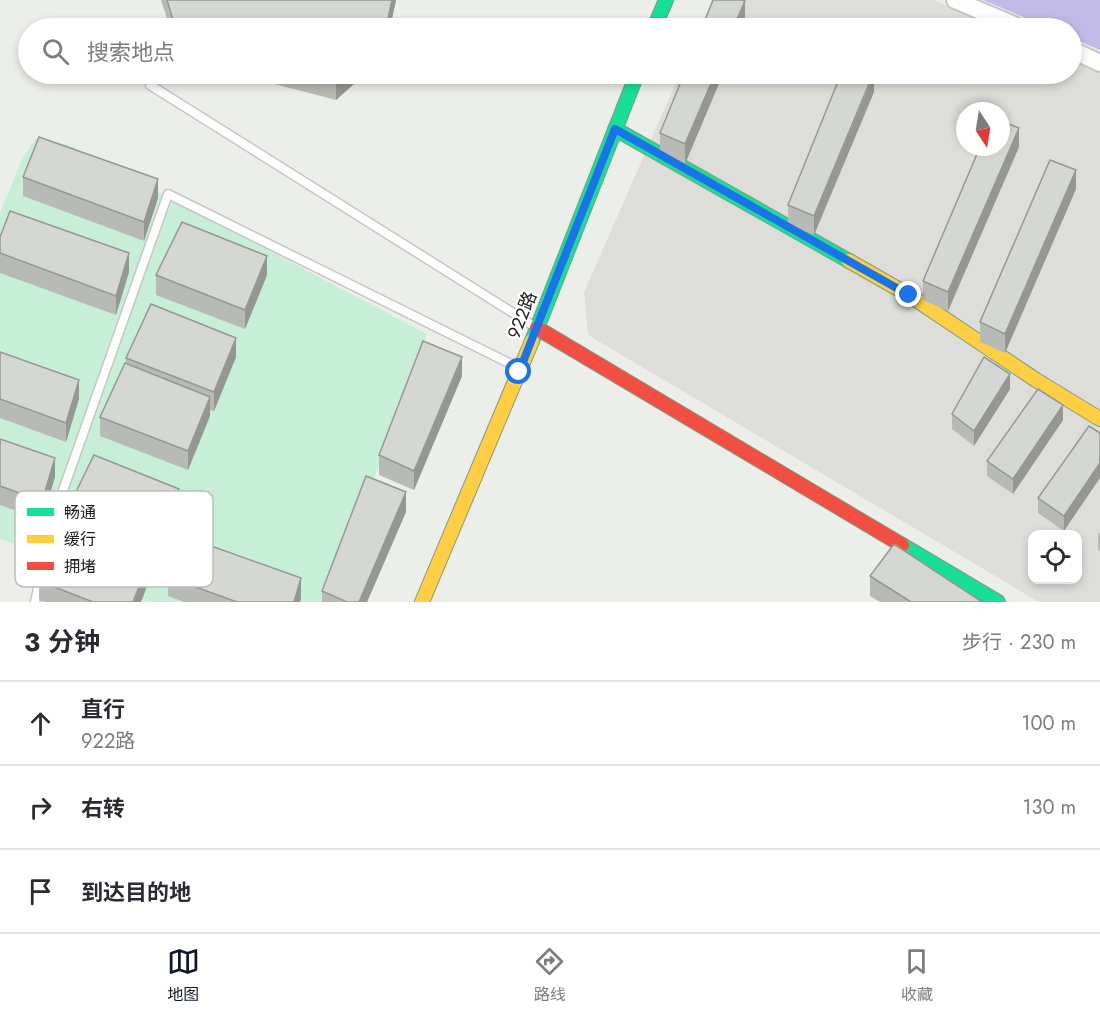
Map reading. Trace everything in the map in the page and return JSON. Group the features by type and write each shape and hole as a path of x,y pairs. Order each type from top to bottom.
{"street":[{"path":"658,18 666,0"},
{"path":"955,0 997,18"},
{"path":"1082,55 1100,63"},
{"name":"922路","path":"422,602 537,328 633,84"},
{"path":"615,129 909,295 1036,380 1100,419"},
{"path":"537,328 998,602"}],"lane":[{"path":"150,85 537,328"},
{"path":"63,491 168,194 517,367"},
{"path":"35,602 38,587"}],"shaded area":[{"path":"712,0 934,0 977,18 704,18"},
{"path":"983,0 1100,0 1100,50 1082,42 1082,18 1025,18"},
{"path":"1082,63 1100,71 1100,602 1039,602 588,335 584,292 676,84 1082,84"}],"green space":[{"path":"35,139 69,145 427,334 329,602 147,602 114,587 213,587 213,491 15,491 15,544 0,539 0,212 22,160"}],"building":[{"path":"167,0 392,0 388,18 172,18"},
{"path":"713,0 745,1 737,18 706,18"},
{"path":"680,84 711,84 685,144 660,133"},
{"path":"837,84 869,84 814,216 788,205"},
{"path":"1010,124 1019,128 1010,149"},
{"path":"39,137 158,179 144,222 23,177"},
{"path":"976,156 1007,156 948,292 923,281"},
{"path":"1050,160 1076,170 1005,334 980,322"},
{"path":"10,211 129,253 116,296 0,253 0,237"},
{"path":"182,222 267,256 245,310 156,275"},
{"path":"151,304 236,338 214,392 126,358"},
{"path":"423,341 462,357 414,471 379,455"},
{"path":"0,352 79,380 66,423 0,399"},
{"path":"984,357 1010,374 974,431 952,414"},
{"path":"125,363 210,397 188,451 100,417"},
{"path":"1038,389 1063,405 1013,479 987,461"},
{"path":"1089,426 1100,433 1100,463 1064,516 1038,498"},
{"path":"0,439 55,458 45,491 15,491 0,486"},
{"path":"94,455 179,489 178,491 76,491"},
{"path":"366,476 406,492 359,602 347,602 322,591"},
{"path":"894,544 982,602 911,602 870,576"},
{"path":"213,547 301,578 294,602 237,602 196,587 213,587"},
{"path":"54,587 139,587 133,602 93,602"}],"traffic: fast":[{"path":"658,18 666,0"},
{"path":"532,341 633,84"},
{"path":"615,129 849,261"},
{"path":"902,545 998,602"}],"traffic: slow":[{"path":"849,261 909,295 1036,380 1100,419"},
{"path":"422,602 532,341"}],"traffic: jam":[{"path":"537,328 902,545"}],"route":[{"path":"519,372 615,129 909,295"}]}
